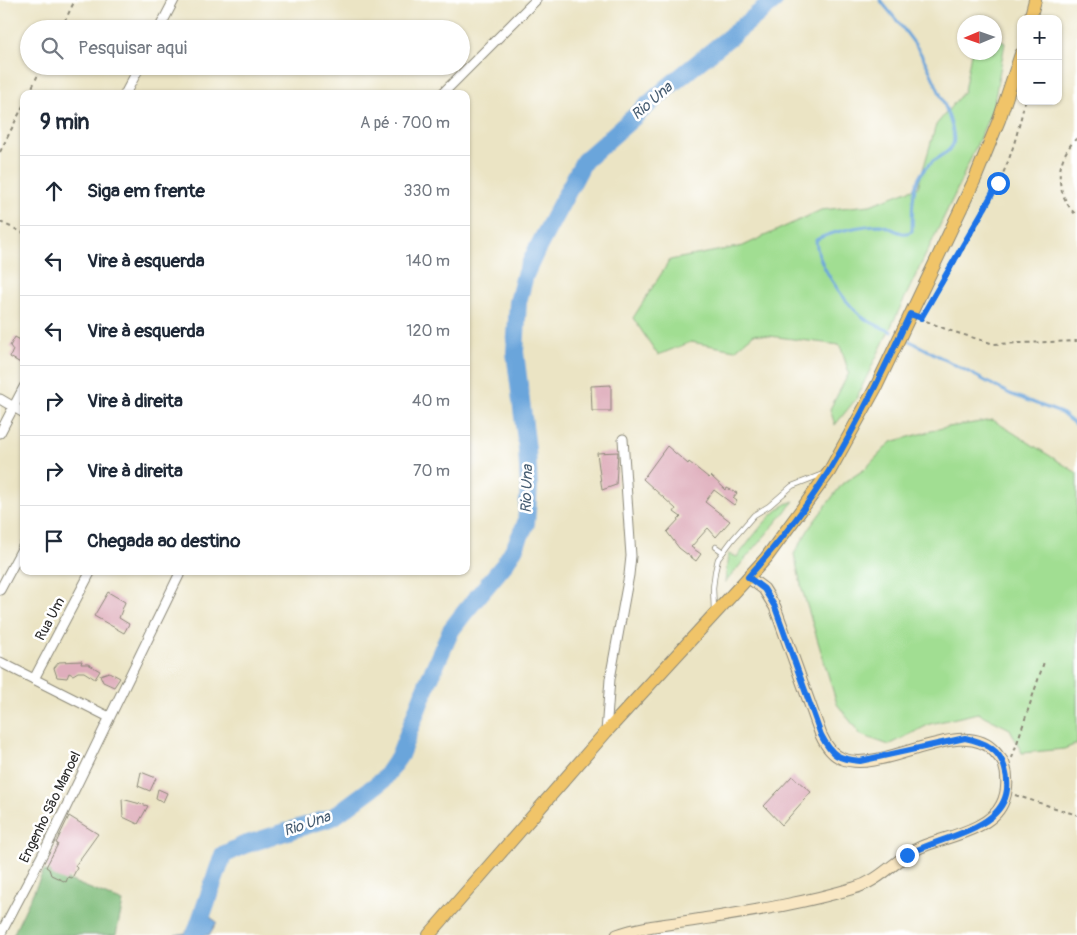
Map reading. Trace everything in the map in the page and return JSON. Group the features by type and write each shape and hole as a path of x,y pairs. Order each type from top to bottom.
{"main road":[{"path":"1031,15 1035,0"},
{"path":"429,935 606,732 748,577 788,528 829,472 916,316 976,179 999,120 1019,60"}],"street":[{"path":"164,20 174,0"},
{"path":"470,66 536,0"},
{"path":"127,90 135,75"},
{"path":"446,90 461,75"},
{"path":"0,433 20,394"},
{"path":"0,399 20,411"},
{"path":"606,732 610,679 631,556 623,439"},
{"path":"0,590 20,552"},
{"name":"Rua Um","path":"34,679 89,575"},
{"name":"Engenho São Manoel","path":"0,935 48,844 178,575"},
{"path":"617,935 646,928 780,906 855,888 872,882 907,855 920,848 983,824 995,815 1002,805 1006,793 1007,775 1003,761 992,748 978,741 965,738 860,761 844,760 834,754 828,748 821,735 775,607 764,589 748,577"},
{"path":"0,662 109,717"}],"lane":[{"path":"715,614 712,588 718,559 746,522 769,506 792,486 829,472"},
{"path":"716,547 723,552"}],"path":[{"path":"65,20 75,0"},
{"path":"31,90 38,75"},
{"path":"1024,105 1007,163 998,183 980,218 916,316 948,330 994,344 1077,341"},
{"path":"0,152 20,112"},
{"path":"1077,138 1069,146 1063,158 1060,170 1060,187 1067,206 1077,216"},
{"path":"0,222 20,231"},
{"path":"1007,775 1044,662"},
{"path":"1006,793 1077,815"}],"green space":[{"path":"1002,42 1005,43 1002,59"},
{"path":"970,60 1002,60 993,108 955,194 856,399 835,425 830,409 849,373 840,345 754,334 735,350 691,342 658,355 633,318 670,260 743,246 821,210 870,205 918,187 936,125 964,91"},
{"path":"993,420 1077,473 1077,744 1064,749 1022,753 1010,729 978,713 930,724 889,745 861,735 837,704 802,589 794,554 810,527 842,484 865,469 891,442 942,428"},
{"path":"794,501 725,583 728,554 737,557 770,517 786,504"},
{"path":"44,870 123,902 116,935 13,935"}],"water":[{"path":"203,912 217,922 209,935 175,935 185,933"}],"building":[{"path":"15,337 20,340 20,363 10,357 13,350 10,346"},
{"path":"611,385 611,411 592,411 591,386"},
{"path":"667,446 688,464 689,462 709,478 711,476 726,490 727,488 737,493 733,498 737,501 734,505 714,490 705,502 730,521 716,537 708,528 691,547 701,554 696,561 679,548 667,532 681,517 674,512 676,509 643,479"},
{"path":"618,452 616,485 602,490 597,453"},
{"path":"108,592 125,602 119,618 129,624 124,633 94,616"},
{"path":"82,661 81,664 88,664 100,671 95,679 84,672 78,672 73,675 69,673 67,678 57,677 54,668 59,662"},
{"path":"109,672 120,678 114,687 103,682 100,675"},
{"path":"141,772 156,778 150,791 138,786"},
{"path":"792,776 811,792 782,825 764,806"},
{"path":"158,789 167,793 163,802 156,798"},
{"path":"122,799 148,806 138,824 123,817"},
{"path":"69,816 98,834 75,866 77,868 72,878 68,877 66,882 51,875 46,867"}],"waterway":[{"name":"Rio Una","path":"195,935 223,855 244,845 333,817 383,780 400,755 425,689 451,630 504,565 526,523 529,487 527,449 515,352 518,302 525,275 536,251 584,161 668,87 775,0"},
{"path":"880,0 914,43 928,68 947,111 954,136 953,144 947,152 925,168 916,184 912,231 904,233 884,226 873,225 838,232 816,240 817,250 826,270 847,301 864,318 892,332"},
{"path":"908,340 1010,394 1061,413 1077,426"}],"route":[{"path":"907,855 920,848 983,824 995,815 1002,805 1006,793 1007,775 1003,761 992,748 978,741 965,738 860,761 844,760 834,754 828,748 821,735 775,607 764,589 748,577 766,558 829,472 876,387 910,314 921,318 998,183"}]}
